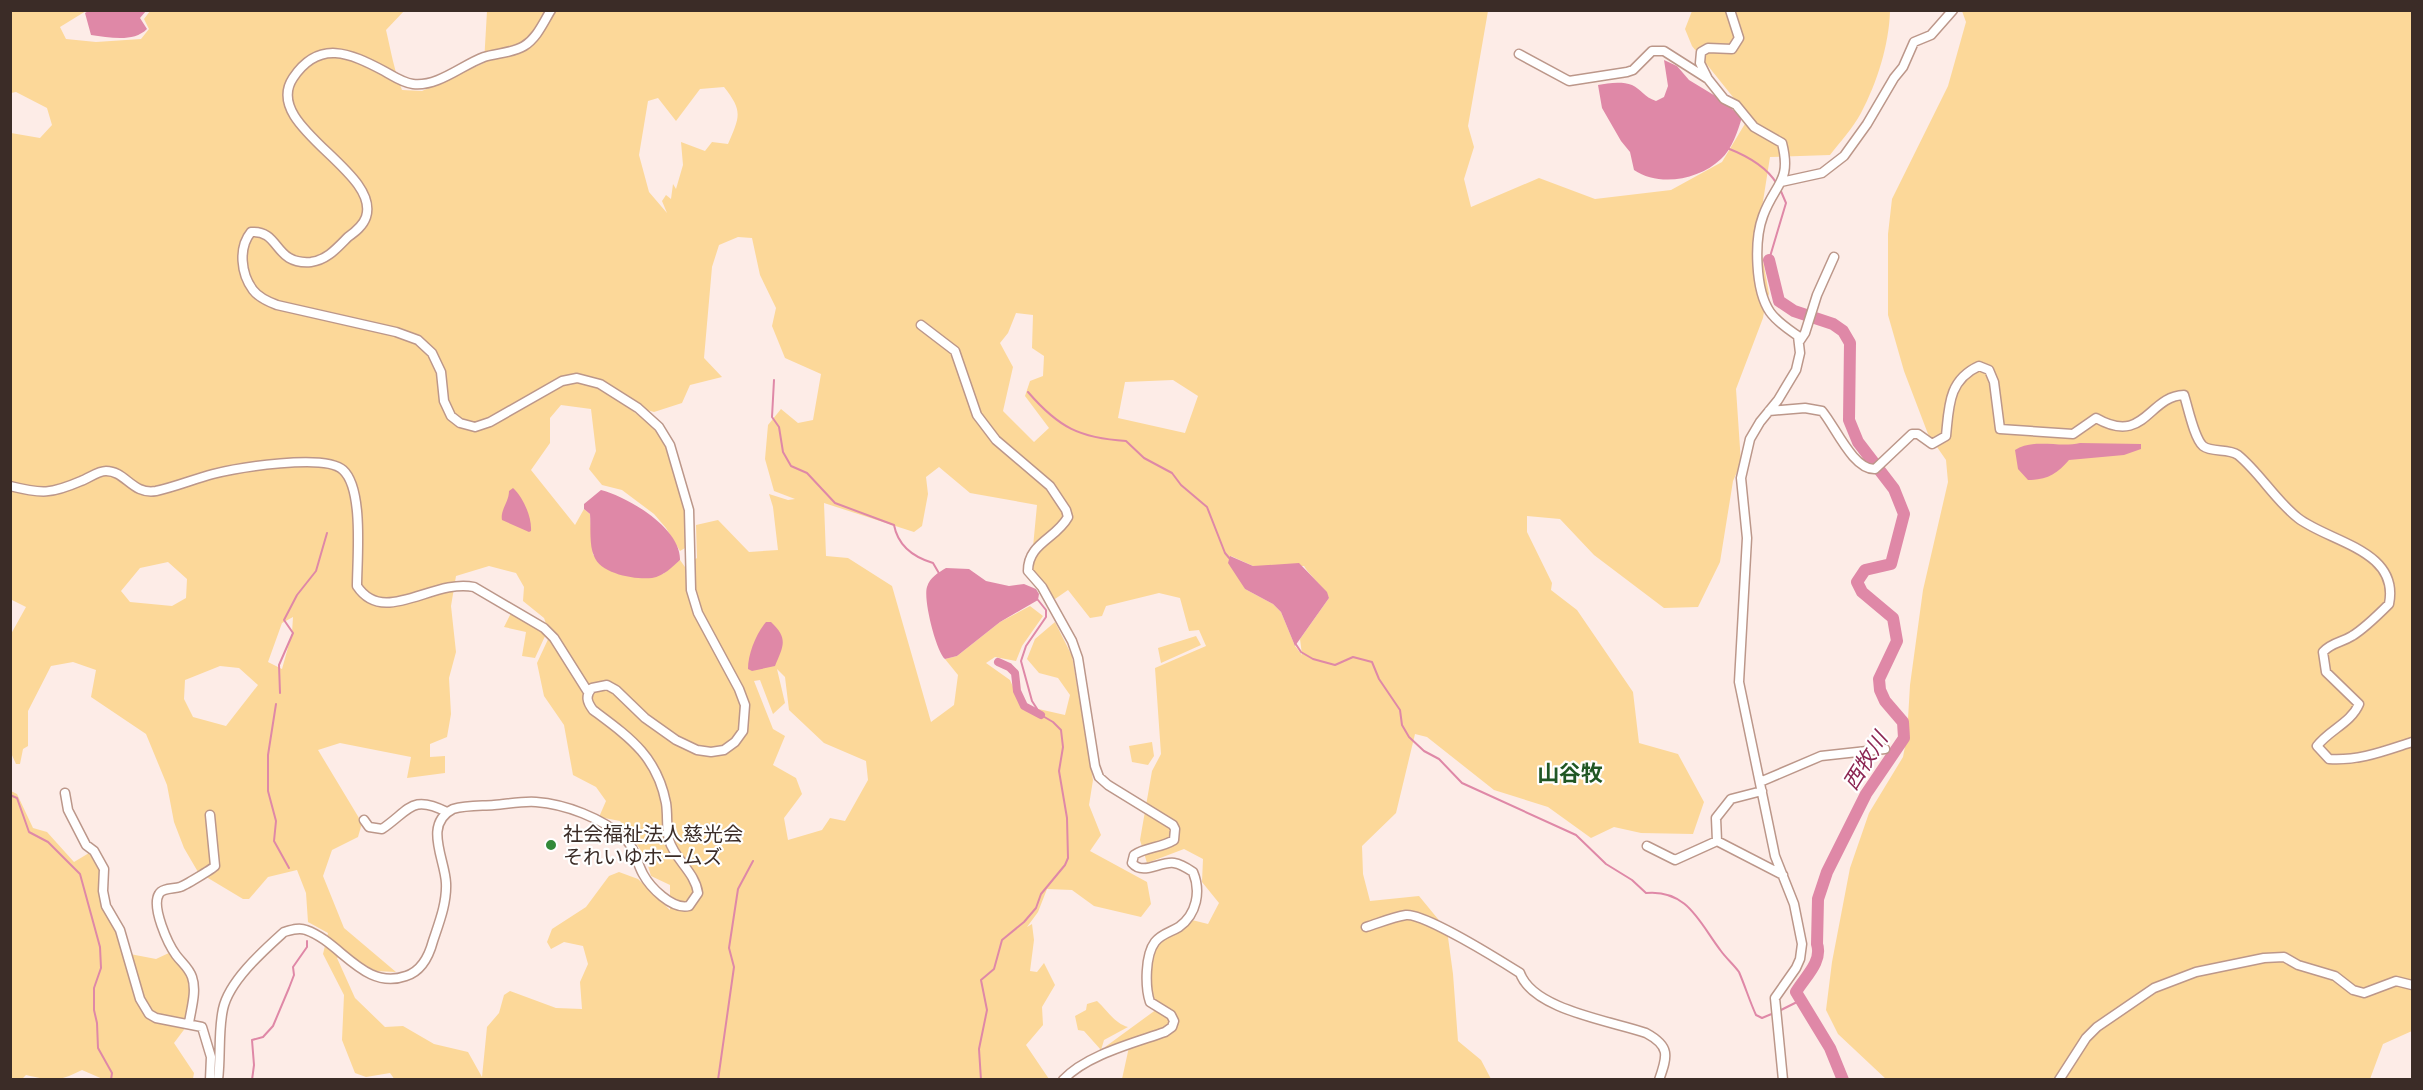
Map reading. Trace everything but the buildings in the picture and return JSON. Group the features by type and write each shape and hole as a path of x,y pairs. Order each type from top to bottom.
{"street":[{"path":"551,10 534,38 522,48 483,57 429,83 413,84 399,80 359,58 339,52 319,55 302,66 291,81 289,95 292,112 301,126 358,183 365,196 366,218 359,228 326,257 313,261 298,262 283,256 269,236 261,231 251,232 242,249 245,270 253,290 262,299 277,305 396,332 418,340 432,353 441,372 444,401 451,416 460,423 476,427 490,422 562,381 577,378 600,384 638,408 659,427 670,445 688,510 691,590 698,613 739,689 745,705 743,731 735,742 724,750 711,752 697,750 676,740 645,718 616,690 607,685 598,685 588,692"},
{"path":"1730,10 1738,38 1735,47 1732,49 1708,48 1701,52 1700,63 1708,79 1724,99 1736,105 1754,127 1782,142 1787,162 1781,182 1763,214 1758,234 1758,263 1763,295 1769,311 1798,336 1800,353 1796,370 1750,439 1741,478 1747,538 1739,682 1775,856 1794,904 1802,944 1796,968 1775,998 1783,1080"},
{"path":"1781,182 1822,173 1844,156 1903,67 1914,42 1931,35 1953,10"},
{"path":"1519,54 1569,81 1633,70 1652,51 1660,50 1708,79"},
{"path":"1799,342 1805,333 1817,295 1834,258"},
{"path":"921,326 955,351 977,415 996,440 1044,480 1066,510 1068,518 1063,526 1034,549 1028,560 1028,571 1042,587 1072,641 1078,658 1095,766 1099,777 1108,785 1173,825 1175,829 1173,840 1166,845 1139,851 1134,855 1132,864 1143,870 1174,863 1192,872 1195,878 1196,904 1192,914 1154,943 1149,954 1147,993 1150,1002 1171,1014 1174,1021 1172,1027 1165,1032 1128,1045 1074,1069 1063,1080"},
{"path":"1769,411 1805,408 1822,411 1846,448 1860,463 1870,469 1875,469 1912,434 1918,434 1932,444 1946,436 1950,397 1967,372 1979,366 1989,370 1994,382 2000,429 2073,434 2096,418 2110,426 2124,426 2143,421 2172,396 2184,395 2198,440 2205,447 2236,454 2298,519 2344,541 2370,557 2390,583 2389,604 2355,634 2343,641 2331,644 2323,652 2326,672 2359,704 2355,714 2322,740 2318,746 2329,759 2343,760 2367,757 2412,742"},
{"path":"10,486 37,493 48,493 107,471 120,476 143,491 154,491 213,474 271,464 320,463 343,470 351,481 358,512 357,586 363,596 384,604 404,601 444,587 463,585 474,587 544,628 554,638 588,692 588,704 632,739 644,752 657,774 666,802 669,839 696,882 698,893 689,906 684,908 674,904 655,890 643,875 632,846 624,837 592,818 563,806 533,802 463,806 447,812 440,820 436,834 446,873 445,898 432,946 423,964 411,975 384,979 360,969 325,940 308,930 292,929 284,932 239,977 226,997 221,1020 218,1080"},
{"path":"1717,840 1716,818 1731,799 1821,756 1885,749"},
{"path":"65,793 68,810 86,845 94,852 104,869 103,891 106,906 120,930 140,999 149,1014 156,1018 202,1027 211,1057 210,1080"},
{"path":"364,820 369,827 382,829 419,802 447,812"},
{"path":"189,1023 194,988 192,978 186,964 176,955 162,927 157,902 162,891 182,887 215,866 210,815"},
{"path":"1647,846 1675,860 1717,840"},
{"path":"1717,840 1783,875"},
{"path":"1366,927 1407,915 1419,916 1467,941 1520,973 1524,983 1550,1002 1646,1033 1660,1041 1665,1047 1666,1053 1659,1080"},
{"path":"2059,1080 2086,1038 2097,1027 2154,988 2196,972 2255,960 2284,957 2298,965 2335,976 2353,990 2364,993 2396,981 2412,985"}],"shaded area":[{"path":"90,10 146,11 140,18 147,29 128,38 91,35 85,13"},
{"path":"11,11 86,11 60,27 66,39 96,42 141,39 149,29 144,19 150,11 404,11 386,30 391,53 402,90 422,91 484,63 487,11 1488,11 1468,126 1474,147 1464,179 1471,207 1539,178 1595,199 1671,190 1722,162 1749,117 1692,46 1685,29 1692,11 1890,11 1885,50 1867,101 1858,119 1830,155 1770,157 1758,233 1769,294 1763,318 1736,389 1741,463 1733,481 1720,562 1698,607 1664,608 1594,555 1560,519 1527,516 1527,532 1552,583 1551,590 1577,610 1633,692 1639,743 1678,754 1704,802 1693,834 1641,833 1614,827 1591,838 1548,807 1494,790 1427,737 1415,734 1396,813 1362,846 1363,874 1370,901 1419,896 1447,930 1458,1041 1481,1060 1491,1079 1122,1079 1129,1047 1106,1054 1105,1047 1157,1009 1152,991 1151,972 1154,953 1158,945 1170,932 1192,920 1208,924 1219,903 1202,882 1203,859 1184,849 1147,863 1140,840 1152,771 1161,754 1155,668 1206,646 1199,630 1189,631 1180,598 1159,593 1106,606 1102,616 1090,618 1068,590 1055,599 1031,568 1037,505 970,493 939,467 926,477 928,494 922,526 914,532 824,503 826,556 848,558 892,586 931,722 954,705 958,675 945,659 957,656 1000,622 1030,606 1043,616 1022,646 1016,661 995,657 986,663 1010,680 1021,705 1065,715 1070,695 1058,678 1039,673 1027,659 1035,639 1055,622 1072,656 1093,780 1089,805 1101,835 1090,851 1147,882 1151,904 1141,917 1094,906 1072,890 1047,889 1038,912 1027,927 1032,924 1034,940 1030,971 1037,972 1044,963 1055,985 1042,1007 1043,1025 1026,1045 1049,1079 395,1080 390,1073 366,1077 355,1073 342,1040 344,995 323,954 328,933 308,922 306,893 297,870 268,877 249,899 243,899 198,872 184,848 174,822 167,785 146,734 91,697 96,670 73,662 51,666 28,711 28,746 23,749 20,764 16,764 11,753 11,634 26,607 12,600 10,602 11,133 40,138 52,125 47,108 16,92 11,93","holes":["724,87 734,102 738,114 728,144 712,142 705,151 681,142 683,165 676,189 673,184 671,199 666,195 662,201 667,213 649,192 639,155 648,101 658,98 676,121 700,89","738,237 752,238 760,275 776,308 772,326 785,358 821,374 813,420 798,423 781,409 768,425 765,459 774,491 795,499 788,500 769,494 773,507 778,550 749,552 718,520 696,525 697,558 685,567 680,560 663,574 593,555 590,514 584,509 575,525 531,470 550,443 550,418 561,405 591,409 596,451 589,469 602,485 622,490 654,514 680,551 685,548 685,506 666,447 654,427 622,403 654,412 682,403 690,385 722,377 704,358 712,267 719,245","1016,313 1033,315 1032,348 1044,356 1043,376 1030,381 1025,396 1049,428 1034,442 1003,411 1013,367 1000,343 1008,333","1173,380 1198,396 1185,433 1118,418 1125,382","1231,556 1253,566 1304,566 1325,591 1329,598 1300,639 1302,655 1295,646 1281,612 1273,604 1245,589","168,562 187,579 186,598 172,606 130,602 121,591 140,568","489,566 516,573 524,587 523,601 544,618 550,635 537,663 544,696 564,725 573,775 596,787 606,801 599,817 620,821 645,856 651,876 670,885 670,910 638,879 619,872 609,876 586,907 552,929 547,942 551,949 564,942 583,946 588,964 580,982 582,1009 556,1008 510,991 504,995 499,1013 487,1027 482,1077 468,1052 434,1044 403,1026 385,1027 355,998 337,958 343,953 376,971 396,972 344,928 323,876 332,850 358,837 362,823 318,750 340,743 411,757 407,778 445,773 445,756 430,757 430,744 447,737 451,714 449,678 456,652 451,606 456,576","293,617 292,633 282,669 268,662 282,623","220,666 239,668 258,685 226,726 193,717 184,699 185,680","777,669 785,677 789,710 824,743 866,761 868,780 845,821 830,818 822,830 788,840 784,818 802,794 796,778 773,765 785,736 773,729 754,681 760,680 773,714 785,703"]},
{"path":"1962,11 2412,11 2412,1031 2383,1044 2370,1079 1887,1080 1838,1034 1826,1010 1832,962 1850,868 1869,813 1903,757 1923,590 1948,482 1946,460 1928,434 1904,371 1888,315 1888,234 1892,199 1948,86 1966,22"},
{"path":"1664,60 1677,66 1689,80 1717,97 1742,117 1731,145 1721,159 1702,172 1667,180 1644,175 1634,170 1630,152 1602,108 1598,85 1628,84 1656,101 1664,97 1668,86"},
{"path":"2080,443 2141,444 2141,449 2124,455 2069,460 2056,472 2041,479 2028,480 2018,469 2015,450 2022,446"},
{"path":"513,488 526,508 531,526 529,532 502,520 509,491"},
{"path":"601,490 625,499 663,526 678,548 680,560 667,571 652,578 628,577 603,567 594,556 591,547 590,514 584,509 584,504"},
{"path":"1230,556 1253,566 1299,563 1327,592 1329,598 1295,646 1281,612 1273,604 1245,589 1228,563"},
{"path":"946,568 969,569 986,581 1009,586 1024,584 1036,589 1039,594 1038,600 1000,622 957,656 945,659 934,636 926,593 930,581"},
{"path":"511,613 546,634 535,658 522,656 526,632 504,627"},
{"path":"766,622 771,622 777,628 782,638 782,648 775,666 752,671 748,669 748,663 753,644"},
{"path":"1196,636 1201,645 1161,663 1158,648"},
{"path":"1152,742 1154,756 1148,765 1132,762 1129,746"},
{"path":"11,791 17,794 33,828 47,832 74,862 89,853 100,872 100,900 116,930 139,1007 155,1021 154,1014 143,999 130,954 156,959 171,952 186,971 191,990 186,1027 174,1043 194,1073 193,1079 105,1080 82,1070 61,1078 49,1079 26,1075 22,1079 11,1080"},
{"path":"1097,1001 1115,1020 1128,1027 1104,1040 1101,1050 1084,1031 1078,1030 1075,1016 1086,1010 1087,1004"}],"waterway":[{"path":"1727,148 1755,162 1768,172 1777,184"},
{"path":"1769,260 1786,203 1780,189"},
{"name":"西牧川","path":"1769,260 1779,301 1794,311 1833,324 1843,331 1850,343 1849,420 1858,442 1894,489 1904,514 1891,564 1865,570 1857,582 1862,592 1893,618 1897,641 1879,679 1880,690 1885,701 1903,722 1904,738 1866,794 1827,872 1818,899 1817,957 1812,970 1796,992 1830,1048 1843,1080"},
{"path":"774,380 772,417 779,427 783,452 791,466 807,473 835,503 894,525 903,545 913,554 933,563 940,575"},
{"path":"1028,392 1050,414 1071,429 1096,437 1126,441 1144,458 1172,473 1181,485 1207,507 1225,553 1230,559"},
{"path":"280,693 279,665 293,633 284,620 297,595 316,571 327,533"},
{"path":"981,1080 979,1049 987,1010 981,980 994,969 1002,940 1024,922 1036,908 1041,894 1065,865 1068,858 1067,818 1059,771 1063,747 1061,730 1041,715 1032,701 1021,661 1026,646 1046,617 1046,610 1038,600"},
{"path":"1295,643 1301,652 1313,659 1335,665 1353,657 1372,662 1379,679 1400,710 1402,725 1409,737 1424,751 1439,759 1462,783 1576,835 1606,864 1632,880 1646,893 1660,893 1683,902 1739,972 1756,1015 1762,1018 1774,1013"},
{"path":"998,662 1015,673 1017,691 1024,706 1041,715"},
{"path":"276,704 268,755 268,791 276,821 274,841 289,868"},
{"path":"10,795 17,798 29,832 48,842 80,874 100,947 101,968 94,988 94,1010 98,1048 112,1073 111,1080"},
{"path":"718,1080 734,967 729,948 738,889 753,861"},
{"path":"252,1080 254,1065 252,1040 263,1037 273,1026 294,975 293,967 307,947 307,941"},
{"path":"1779,1011 1801,1000"}],"place":[{"name":"社会福祉法人慈光会 それいゆホームズ","path":"551,845"}],"district":[{"name":"山谷牧","path":"1570,773"}]}
